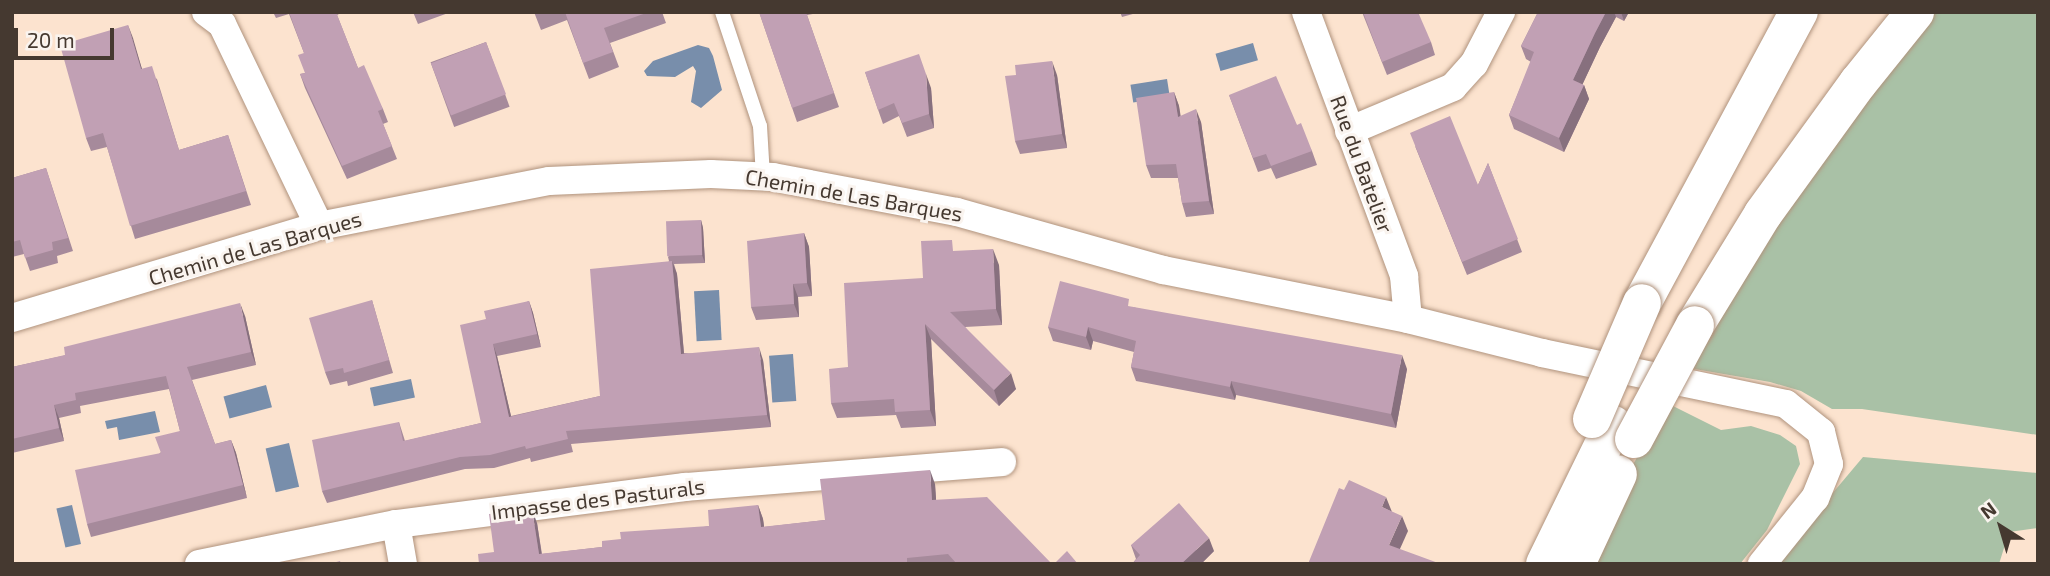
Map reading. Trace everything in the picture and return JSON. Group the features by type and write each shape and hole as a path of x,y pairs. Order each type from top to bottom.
{"highway":[{"path":"1544,564 1671,314 1799,12"},
{"path":"1671,314 1744,201 1837,69 1886,12"},
{"path":"1671,314 1763,214 1915,12"},
{"path":"1576,564 1613,428"}],"street":[{"path":"206,12 222,24 319,226"},
{"name":"Rue du Batelier","path":"1306,12 1404,276 1408,319"},
{"path":"1349,131 1453,88 1474,64 1501,12"},
{"name":"Chemin de Las Barques","path":"12,318 319,226 548,181 711,174 763,176 957,212 1163,270 1408,319 1542,353 1786,404 1821,432 1829,464 1815,498 1762,564"},
{"name":"Impasse des Pasturals","path":"199,564 396,524 685,487 1002,463"},
{"path":"396,524 403,564"}],"lane":[{"path":"722,12 760,126 763,176"}],"green space":[{"path":"1930,12 2038,12 2038,435 1862,409 1832,409 1801,391 1770,382 1689,368 1779,214"},
{"path":"1667,403 1721,430 1751,426 1780,435 1796,446 1800,464 1767,530 1740,564 1585,564 1608,510"},
{"path":"1863,457 2038,473 2038,528 2009,532 1999,564 1773,564"}],"water":[{"path":"1253,43 1258,60 1220,71 1216,54"},
{"path":"698,45 709,48 722,90 701,108 691,102 696,71 693,66 675,77 647,76 644,71 653,61"},
{"path":"1167,79 1170,97 1133,103 1130,85"},
{"path":"719,290 722,340 697,341 694,291"},
{"path":"793,354 796,401 772,403 769,356"},
{"path":"411,379 415,398 374,406 370,388"},
{"path":"266,385 272,407 229,419 223,396"},
{"path":"155,411 160,432 119,440 117,427 107,429 105,421"},
{"path":"289,443 299,487 276,492 266,448"},
{"path":"72,505 81,544 65,548 56,509"}],"building":[{"path":"289,12 336,12 358,68 364,65 383,109 378,111 392,146 342,166 300,74 305,73 298,55 304,53"},
{"path":"565,12 649,12 604,28 613,52 583,63"},
{"path":"759,12 806,12 834,93 792,108"},
{"path":"1363,12 1418,12 1431,42 1382,62"},
{"path":"1538,12 1606,12 1573,80 1584,85 1559,138 1509,115 1534,52 1521,46"},
{"path":"128,25 141,69 152,66 179,150 228,135 246,191 130,226 103,133 86,138 60,45"},
{"path":"486,42 506,94 451,115 431,63"},
{"path":"919,54 926,74 929,114 902,123 894,103 878,110 865,72"},
{"path":"1052,61 1062,134 1015,141 1005,76 1016,75 1015,65"},
{"path":"1276,76 1297,125 1301,123 1312,151 1271,166 1266,154 1253,158 1229,95"},
{"path":"1174,92 1178,117 1196,109 1209,201 1182,203 1176,164 1146,165 1136,98"},
{"path":"1450,116 1478,185 1488,163 1518,239 1462,262 1410,133"},
{"path":"46,168 68,238 52,242 53,250 25,258 20,240 12,242 12,178"},
{"path":"701,220 702,255 667,256 666,221"},
{"path":"804,233 807,283 793,284 794,304 751,307 747,241"},
{"path":"952,240 953,251 993,249 996,309 950,312 1011,373 994,390 925,324 930,410 895,412 894,399 831,403 829,369 848,367 844,283 923,278 921,241"},
{"path":"672,261 681,354 759,347 767,415 566,431 568,439 490,455 460,457 322,491 312,440 399,422 403,441 481,423 460,325 486,319 484,311 529,301 537,334 493,344 509,417 600,396 590,269"},
{"path":"1060,281 1129,299 1128,306 1402,355 1391,414 1231,381 1230,387 1131,367 1136,341 1088,327 1086,337 1048,327"},
{"path":"372,300 389,360 344,373 343,368 325,372 309,318"},
{"path":"240,303 251,352 187,367 215,444 231,440 243,485 87,524 75,470 161,453 155,437 180,431 166,376 75,393 76,400 54,405 59,428 12,439 12,367 65,355 64,347"},
{"path":"930,470 932,500 987,497 1052,564 957,564 948,554 907,558 907,564 479,564 478,554 494,552 489,514 532,509 539,554 602,547 602,541 621,539 620,532 709,526 708,510 758,505 761,527 825,520 820,479"},
{"path":"1349,480 1386,497 1382,507 1402,516 1389,545 1441,564 1308,564 1339,488 1344,490"},
{"path":"1179,503 1209,538 1181,564 1132,564 1140,555 1131,545"},
{"path":"1067,551 1078,564 1054,564"}]}
